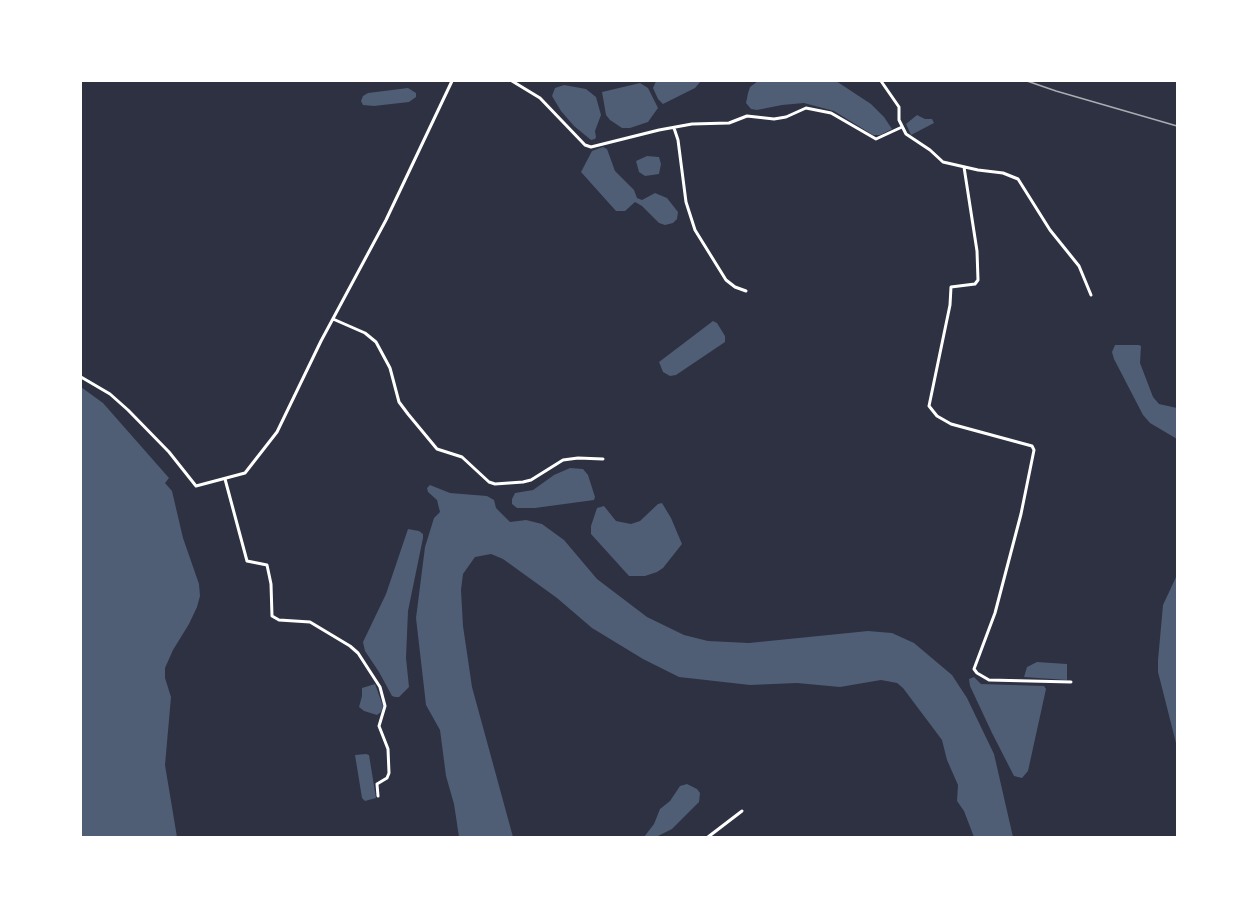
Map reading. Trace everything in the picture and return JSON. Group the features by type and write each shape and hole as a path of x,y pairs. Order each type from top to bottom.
{"street":[{"path":"81,377 110,394 128,410 169,452 196,486 247,471 277,432 381,229 452,81"},
{"path":"512,81 540,98 588,146 674,127 729,123 747,116 774,119 786,117 808,108 831,113 876,139 902,127"},
{"path":"881,81 899,107 898,116 906,134 943,162 981,171 1003,173 1018,179 1050,230 1079,266 1091,295"},
{"path":"674,127 678,140 686,202 695,230 726,280 746,291"},
{"path":"964,166 977,251 978,280 975,285 951,287 950,304 929,406 937,416 951,424 1032,446 1034,450 1021,514 995,613 974,669 989,680 1071,682"},
{"path":"333,319 359,330 376,342 390,368 399,402 408,414 438,450 462,458 489,482 495,484 531,480 563,460 603,459"},
{"path":"225,479 247,561 267,565 272,590 272,616 279,620 308,621 350,646 358,652 380,687 385,706 379,726 388,749 389,773 387,778 377,784 378,796"},
{"path":"708,837 742,810"}],"water":[{"path":"656,81 701,81 695,88 663,104 653,88"},
{"path":"758,81 836,81 871,104 892,129 880,135 873,135 834,111 804,103 751,109 746,103 748,93 750,87"},
{"path":"640,83 648,88 658,108 648,122 622,128 606,115 602,92"},
{"path":"564,85 586,89 596,97 601,115 595,131 595,139 591,140 574,126 552,96 555,88"},
{"path":"408,88 416,93 416,97 409,102 374,106 363,105 361,101 368,93"},
{"path":"917,115 925,119 932,119 934,123 911,135 906,124"},
{"path":"603,147 607,149 615,171 634,190 637,198 642,200 655,193 667,198 678,212 677,219 673,223 665,225 659,223 635,202 625,211 616,211 581,172 592,151"},
{"path":"647,156 659,157 661,164 659,174 645,176 639,172 636,161"},
{"path":"713,321 717,323 725,336 725,342 676,375 670,376 663,372 659,362"},
{"path":"1115,345 1141,346 1140,363 1153,397 1159,404 1177,408 1177,439 1150,423 1143,415 1114,359 1112,352"},
{"path":"81,387 103,403 169,478 165,483 172,491 183,538 199,584 200,596 197,607 165,668 165,678 171,697 165,765 177,837 81,837"},
{"path":"570,468 583,469 588,475 594,500 535,508 517,508 512,504 515,493 533,490 554,475"},
{"path":"430,485 450,493 487,496 494,500 496,508 510,522 526,520 542,524 564,540 597,579 647,617 684,635 708,641 749,643 868,631 892,633 914,643 952,675 967,698 994,754 1013,837 974,837 964,811 957,801 958,785 947,760 942,740 897,683 881,680 840,687 797,683 750,685 679,677 643,659 592,628 557,598 503,559 491,554 475,557 463,574 461,590 463,626 472,687 513,837 459,837 454,804 446,776 440,730 426,705 416,618 425,547 434,518 440,512 437,500 428,492 427,488"},
{"path":"662,503 682,544 663,568 657,572 645,576 629,576 591,534 597,508 604,506 616,521 631,524 640,521"},
{"path":"408,529 419,531 423,534 423,538 408,611 406,658 409,687 399,697 395,697 392,696 365,651 363,642 386,594"},
{"path":"1177,575 1177,747 1158,672 1158,660 1163,605"},
{"path":"1037,662 1067,664 1067,680 1024,677 1027,667"},
{"path":"974,677 981,684 1044,686 1046,689 1028,771 1022,778 1014,776 992,733 970,686 969,679"},
{"path":"375,684 383,706 377,715 359,707 362,688"},
{"path":"355,755 369,755 376,798 365,801 362,798"},
{"path":"687,784 700,793 699,802 672,829 656,837 644,837 654,824 660,809 670,801 680,786"}],"railway":[{"path":"1027,81 1177,126"}]}
